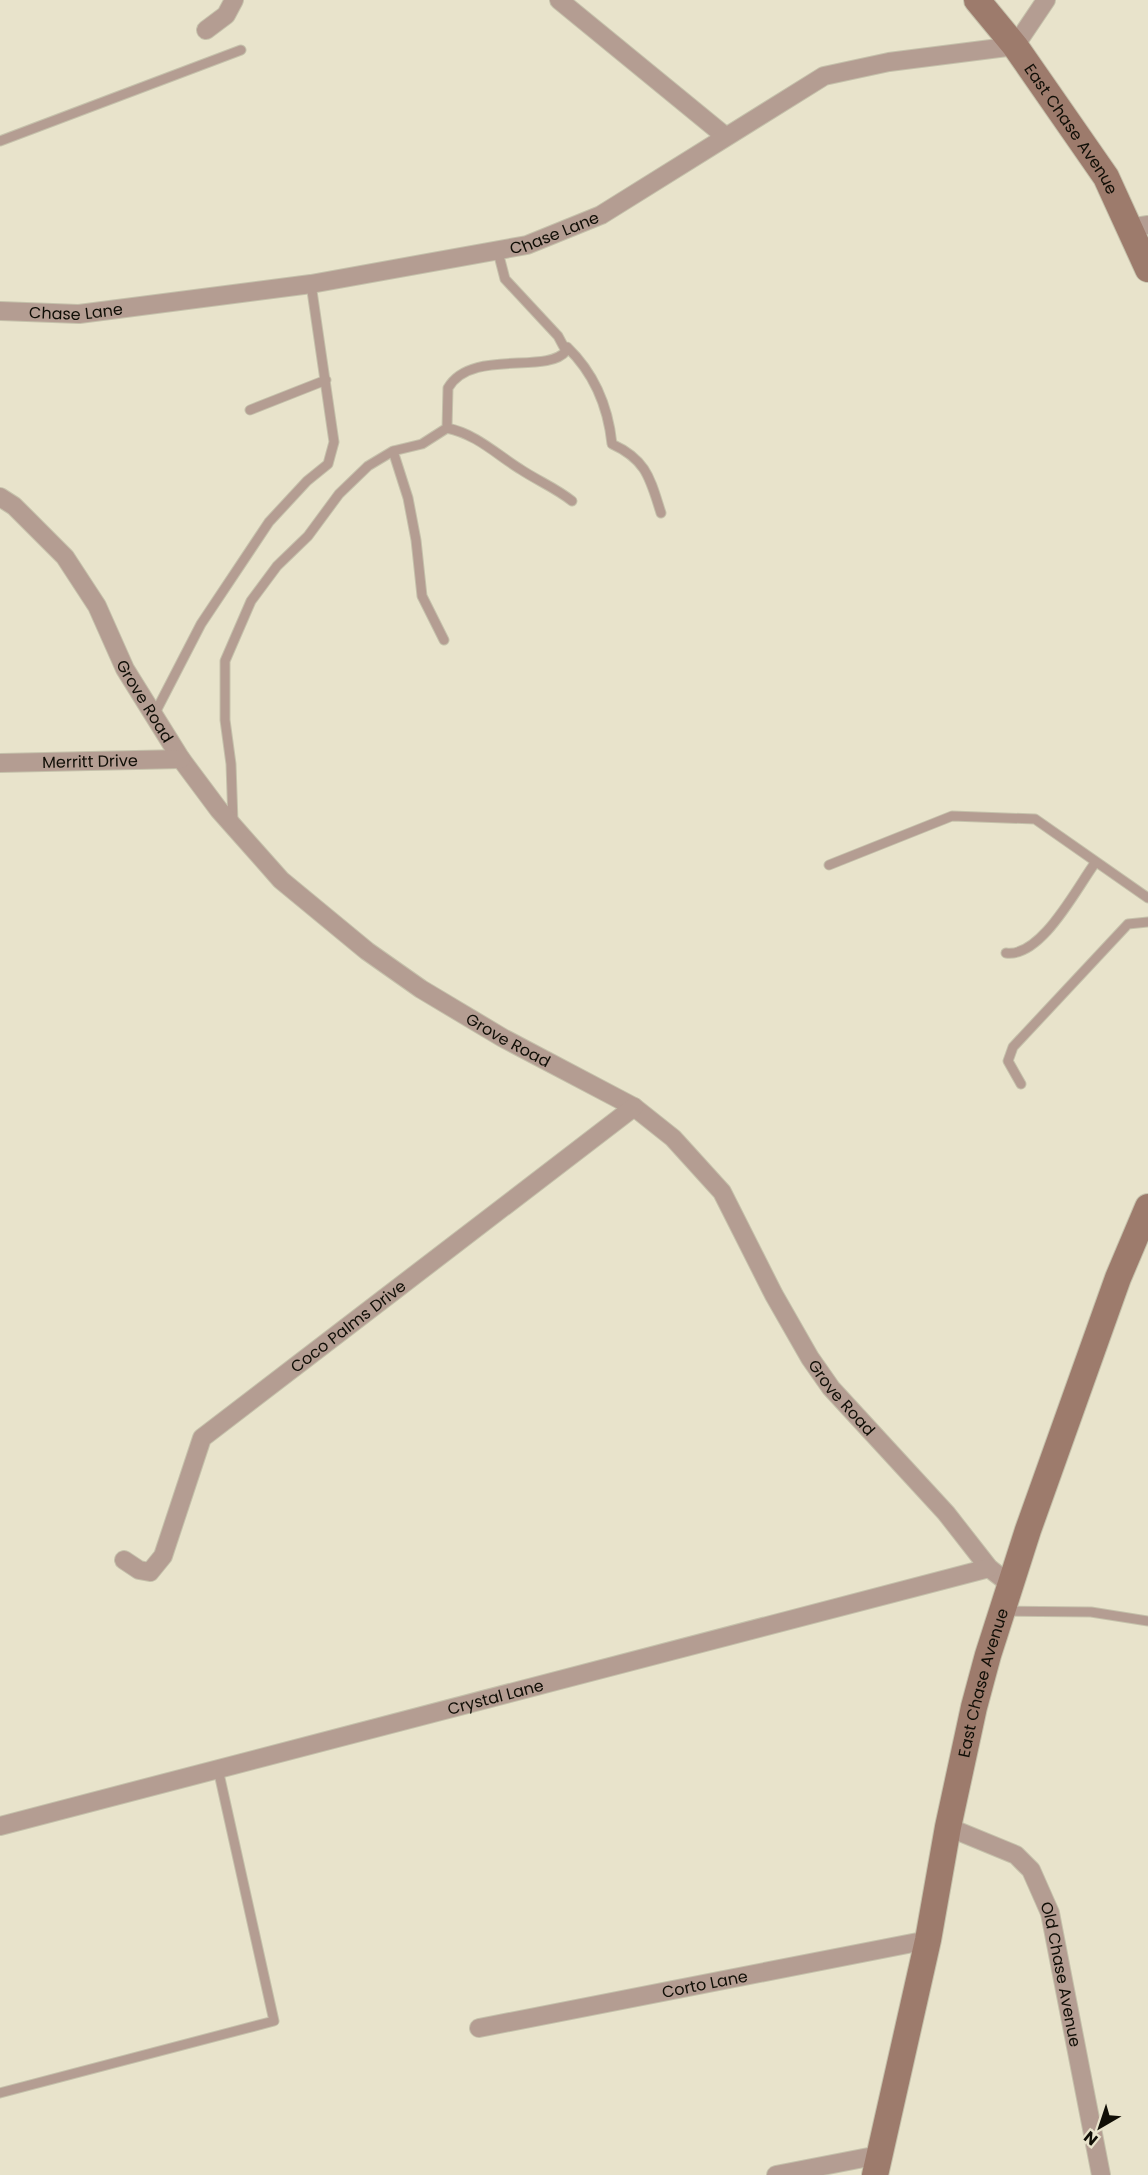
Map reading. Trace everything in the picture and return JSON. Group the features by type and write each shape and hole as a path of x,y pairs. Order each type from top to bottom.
{"main road":[{"name":"East Chase Avenue","path":"977,0 1015,46 1139,227 1148,269"},
{"name":"East Chase Avenue","path":"877,2165 928,1940 948,1827 974,1707 1000,1611 1118,1278 1148,1207"}],"street":[{"path":"206,30 226,15 234,0"},
{"path":"559,0 725,136"},
{"path":"1015,46 1046,0"},
{"name":"Chase Lane","path":"0,311 79,314 311,284 527,245 601,215 824,76 889,62 1015,46"},
{"name":"Grove Road","path":"0,497 14,506 64,557 97,606 125,669 181,759 233,825 281,880 368,951 421,988 503,1038 634,1107 673,1138 722,1192 774,1295 810,1358 831,1388 946,1513 989,1568 1011,1585"},
{"name":"Merritt Drive","path":"0,763 181,759"},
{"name":"Coco Palms Drive","path":"123,1560 139,1570 150,1572 163,1556 202,1438 634,1107"},
{"name":"Crystal Lane","path":"0,1826 989,1568"},
{"name":"Old Chase Avenue","path":"948,1827 1016,1855 1031,1870 1050,1913 1101,2175"},
{"name":"Corto Lane","path":"479,2028 928,1940"},
{"path":"776,2175 877,2165"}],"lane":[{"path":"0,141 241,51"},
{"path":"498,252 505,279 586,366 592,384 605,404 612,444 633,453 651,480 661,513"},
{"path":"153,717 201,624 269,522 307,481 328,464 334,442 311,284"},
{"path":"447,428 448,388 462,372 494,364 554,360 562,356 567,348"},
{"path":"250,410 326,380"},
{"path":"233,825 231,764 225,720 225,661 251,601 277,566 308,536 339,494 368,466 393,451 422,444 447,428 462,431 493,449 572,501"},
{"path":"393,451 408,498 416,540 422,596 444,640"},
{"path":"829,865 951,816 1035,819 1148,898"},
{"path":"1006,953 1017,954 1031,947 1053,924 1095,863"},
{"path":"1021,1084 1008,1061 1013,1047 1128,924 1148,922"},
{"path":"1000,1611 1091,1612 1148,1621"},
{"path":"0,2093 274,2021 218,1769"}]}
